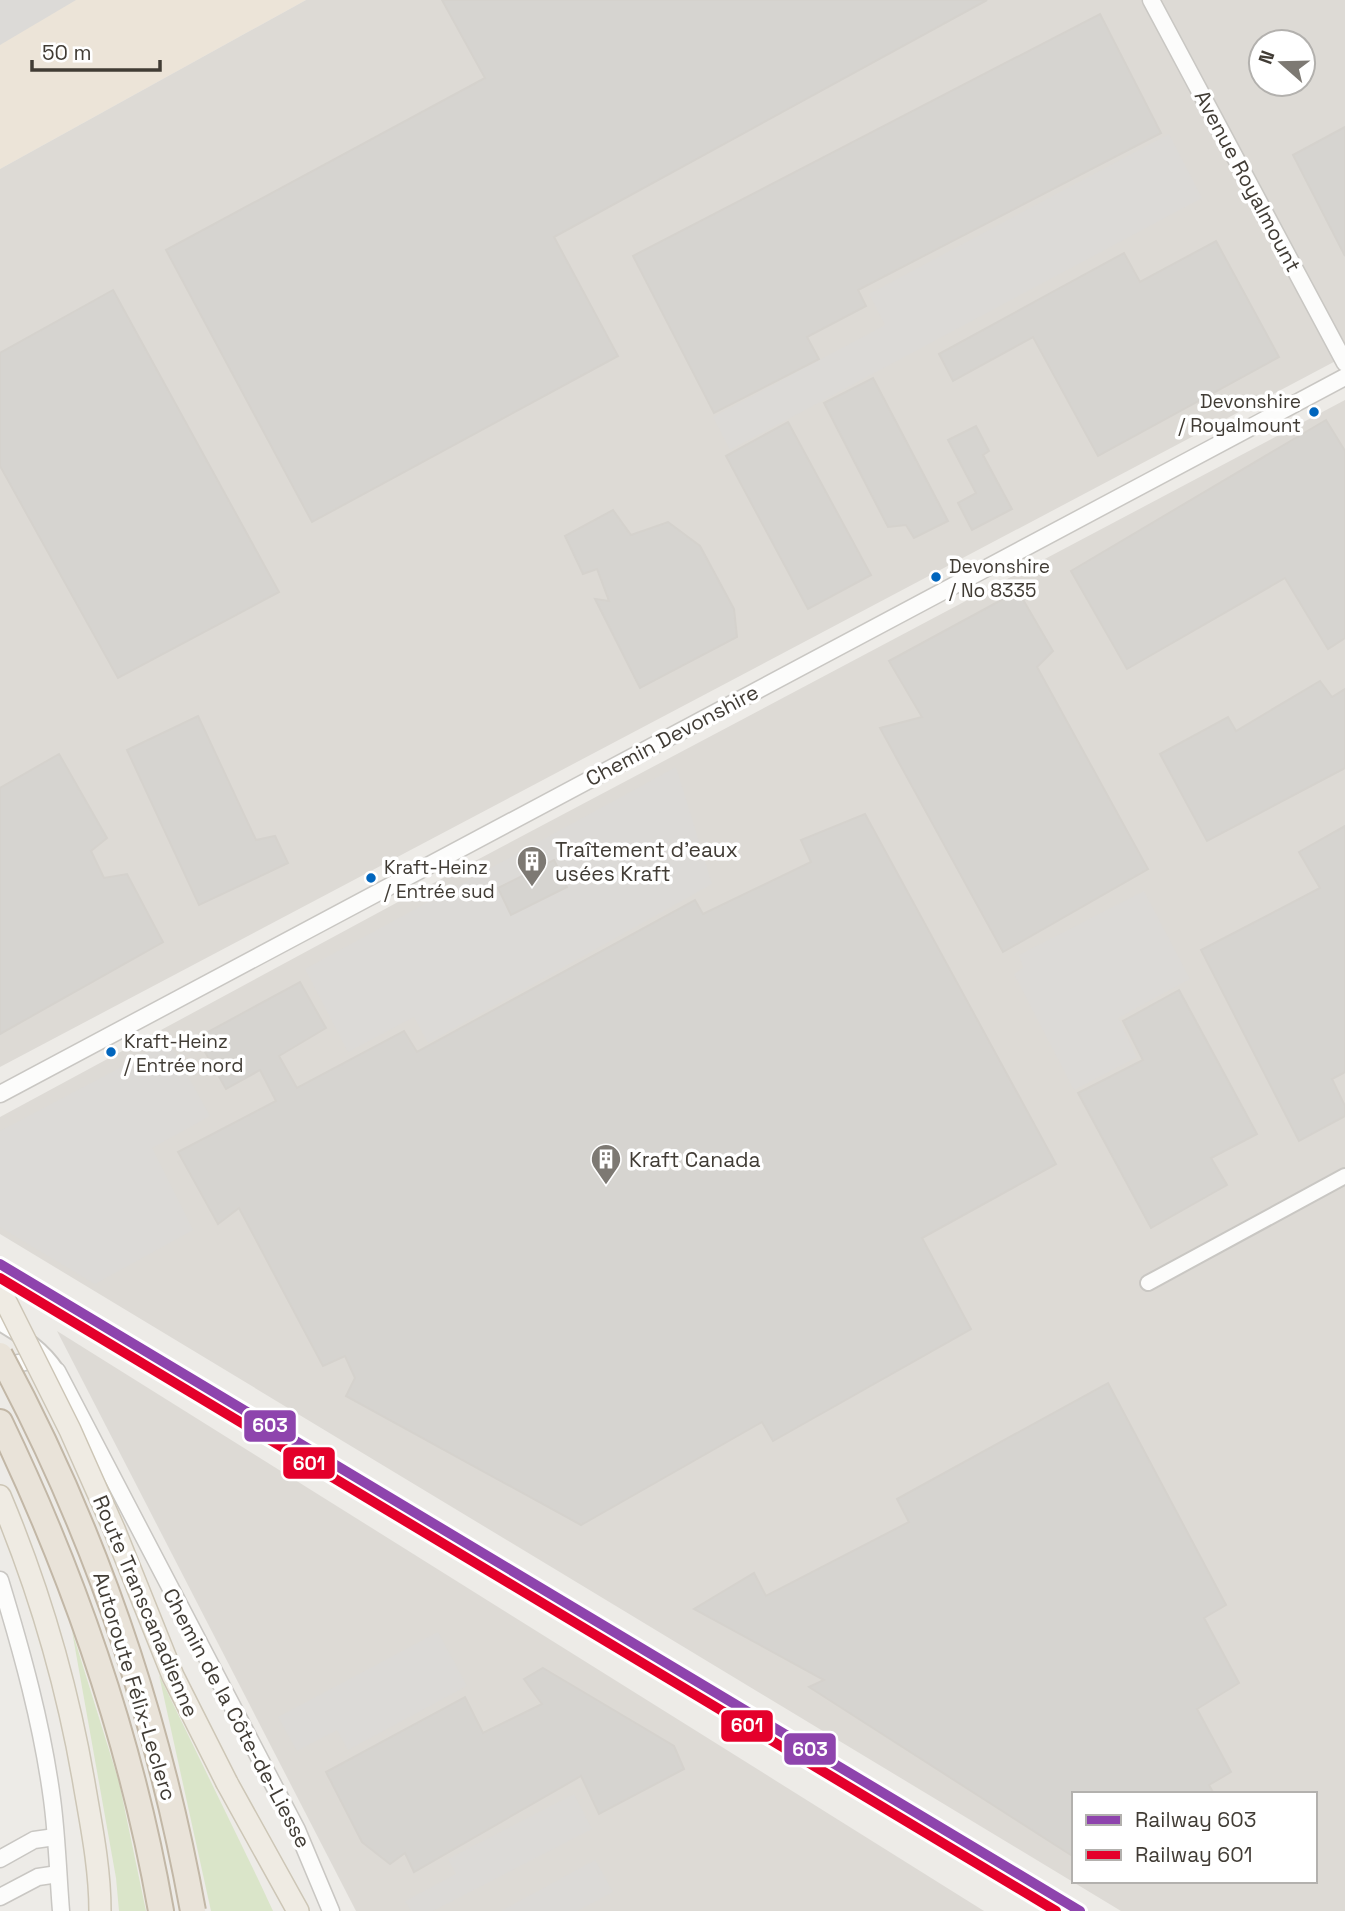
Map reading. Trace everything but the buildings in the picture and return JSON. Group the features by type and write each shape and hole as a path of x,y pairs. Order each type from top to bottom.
{"highway":[{"name":"Autoroute Félix-Leclerc","path":"0,1355 64,1486 125,1640 172,1805 193,1911"},
{"name":"Autoroute Félix-Leclerc","path":"0,1422 57,1549 104,1675 141,1811 161,1911"}],"main road":[{"name":"Route Transcanadienne","path":"1,1294 70,1430 114,1529 173,1676 227,1783 298,1911"},
{"path":"0,1496 28,1567 57,1657 76,1734 91,1822 100,1911"}],"street":[{"name":"Avenue Royalmount","path":"1151,0 1345,363"},
{"name":"Chemin Devonshire","path":"0,1094 1345,377"},
{"path":"1148,1283 1345,1176"},
{"name":"Chemin de la Côte-de-Liesse","path":"0,1323 37,1346 57,1371 297,1830 331,1911"},
{"path":"0,1366 31,1361 57,1371"},
{"path":"0,1580 34,1700 52,1795 61,1911"},
{"path":"0,1859 34,1840 55,1837"},
{"path":"0,1897 38,1877 58,1874"}],"shaded area":[{"path":"0,0 306,0 0,169"},
{"path":"0,0 76,0 0,45"},
{"path":"306,0 1345,0 1345,356 0,1067 0,169"},
{"path":"1169,134 1202,198 730,450 713,417 885,325 869,294"},
{"path":"1345,400 1345,1911 1121,1911 1075,1883 1317,1883 1317,1792 1072,1792 1072,1881 0,1234 0,1117 411,895"},
{"path":"676,767 712,884 428,1043 414,1017 348,1052 305,969"},
{"path":"1144,891 1190,979 1118,1018 1137,1057 1074,1090 1014,974 1023,968 1019,955"},
{"path":"169,1042 210,1116 152,1148 193,1230 95,1284 0,1227 0,1131"},
{"path":"57,1331 984,1911 356,1911"},
{"path":"438,1632 467,1686 348,1750 337,1730 297,1751 278,1717"},
{"path":"574,1794 592,1829 433,1911 411,1911 405,1901 456,1874 448,1859"},
{"path":"595,1860 613,1892 577,1911 501,1911"}],"green space":[{"path":"72,1631 119,1782 146,1911 119,1911 116,1878"},
{"path":"159,1675 259,1881 273,1911 211,1911"}],"rail line":[{"name":"603","path":"0,1264 1080,1911"},
{"name":"601","path":"0,1278 1056,1911"}],"place":[{"name":"Devonshire / Royalmount","path":"1314,412"},
{"name":"Devonshire / No 8335","path":"936,577"},
{"name":"Kraft-Heinz / Entrée sud","path":"371,878"},
{"name":"Traîtement d'eaux usées Kraft","path":"532,888"},
{"name":"Kraft-Heinz / Entrée nord","path":"111,1052"},
{"name":"Kraft Canada","path":"606,1186"}]}
